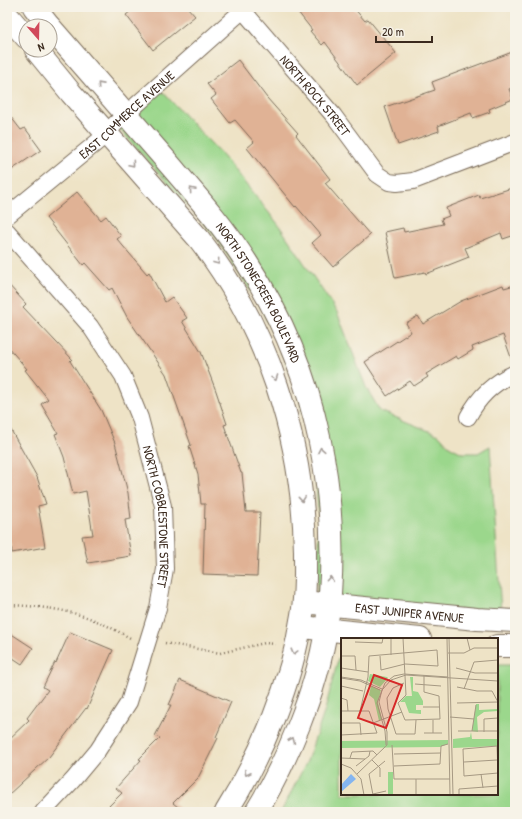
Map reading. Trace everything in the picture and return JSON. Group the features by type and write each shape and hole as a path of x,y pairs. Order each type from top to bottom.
{"street":[{"name":"NORTH STONECREEK BOULEVARD","path":"34,7 43,18"},
{"name":"EAST COMMERCE AVENUE","path":"7,216 107,134 126,114 241,9"},
{"name":"NORTH ROCK STREET","path":"241,9 334,116 377,174 389,182 397,184 413,181 515,142"},
{"path":"7,14 18,28"},
{"name":"NORTH STONECREEK BOULEVARD","path":"58,35 209,211 248,263 274,311 299,365 312,408 328,491 330,570 327,617"},
{"name":"NORTH STONECREEK BOULEVARD","path":"43,58 199,239 218,264 250,320 265,352 278,388 296,460 304,525 302,614"},
{"name":"NORTH COBBLESTONE STREET","path":"7,231 90,326 123,376 140,418 163,506 165,569 158,608 129,702 98,750 73,780 43,812"},
{"path":"468,417 483,394 493,386 515,373"},
{"path":"226,812 235,798 270,726 288,677 302,614"},
{"name":"EAST JUNIPER AVENUE","path":"302,614 327,617 515,621"},
{"path":"256,812 276,777 299,723 313,681 327,617"},
{"name":"EAST JUNIPER AVENUE","path":"327,617 416,638"},
{"path":"498,646 515,646"}],"green space":[{"path":"157,86 223,156 278,224 337,312 366,387 380,411 439,435 449,446 462,453 478,453 490,446 501,612 317,603 319,519 315,474 308,430 294,380 260,306 217,239 115,124"},
{"path":"341,658 341,795 498,795 498,665 515,665 515,809 493,812 281,812 307,761 325,710 338,659"}],"building":[{"path":"136,7 187,7 195,16 153,50 126,15"},
{"path":"294,7 353,7 365,21 368,19 396,53 357,85 325,42 322,45 310,31 312,30"},
{"path":"515,51 515,87 509,89 513,99 489,109 490,112 473,118 471,113 438,126 439,131 398,145 385,107 435,90 432,82"},
{"path":"238,60 267,98 298,133 296,135 330,179 325,183 370,235 333,267 312,243 321,235 296,206 295,207 247,148 254,142 235,120 230,123 211,99 216,95 207,84"},
{"path":"7,112 21,130 25,128 41,150 7,173"},
{"path":"515,187 515,235 503,239 501,233 465,248 469,257 426,274 425,272 395,278 385,232 403,228 404,232 443,224 441,219 449,216 446,208 479,195 480,198"},
{"path":"77,192 101,220 106,216 121,236 117,239 147,274 149,272 165,302 172,297 187,318 182,321 201,352 216,391 227,424 224,425 242,473 246,512 260,512 257,576 203,574 205,504 201,504 198,474 189,446 191,445 166,374 127,317 112,288 109,290 85,263 83,265 46,218"},
{"path":"7,283 26,304 23,307 72,359 70,361 101,410 115,443 128,493 131,519 125,520 131,556 88,563 82,536 93,535 86,491 73,494 64,457 55,434 58,433 41,404 48,399 25,370 27,369 7,346"},
{"path":"503,285 504,288 515,285 515,363 513,363 503,335 472,347 473,350 458,359 456,356 426,374 428,377 414,386 410,381 387,396 365,362 411,332 406,323 418,316 423,324 461,301"},
{"path":"7,423 37,477 46,504 38,506 45,547 12,553 11,543 7,544"},
{"path":"7,631 33,648 22,664 7,654"},
{"path":"70,632 113,650 87,709 86,708 49,757 7,796 7,741 29,720 27,718 48,690 43,687"},
{"path":"180,680 231,702 216,737 218,738 198,778 173,803 184,812 103,812 122,793 116,788 141,760 139,759 160,738 155,736 171,705 169,705"}]}
